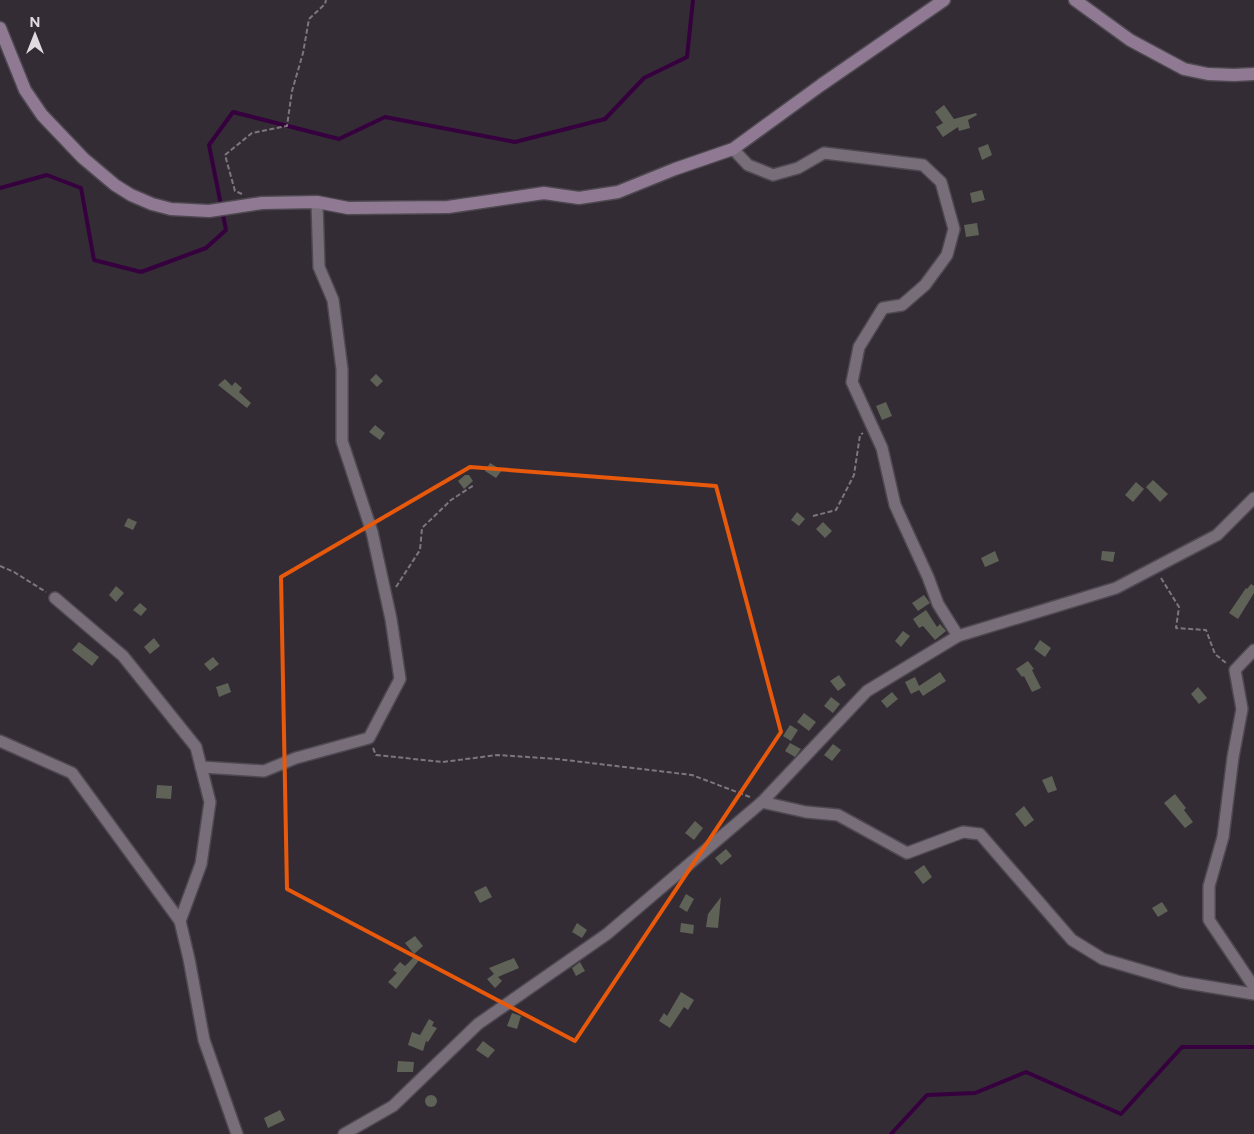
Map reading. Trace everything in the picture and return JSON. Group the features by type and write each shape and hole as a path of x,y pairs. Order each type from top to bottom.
{"main road":[{"path":"0,28 25,90 42,115 83,158 115,185 131,195 152,204 171,209 209,211 262,203 317,202 348,208 448,207 544,193 579,198 618,192 675,169 733,149 820,85 944,0"},
{"path":"1075,0 1130,40 1184,69 1208,74 1254,74"}],"street":[{"path":"733,149 748,165 773,175 798,168 824,153 923,165 941,182 954,229 947,254 925,285 902,305 883,308 859,347 852,382 882,448 896,505 938,604 958,636"},
{"path":"201,767 264,771 296,758 370,738 400,679 391,619 372,532 342,441 342,369 333,300 319,267 317,202"},
{"path":"344,1134 394,1106 478,1024 607,934 762,802 867,690 958,636 1116,588 1217,535 1254,498"},
{"path":"55,598 123,656 196,747 210,802 201,864 180,921"},
{"path":"1254,650 1235,670 1242,709 1233,757 1223,837 1209,886 1209,920 1254,986"},
{"path":"0,741 72,773 180,921 204,1040 237,1134"},
{"path":"762,802 806,812 838,815 907,853 963,832 980,834 1072,940 1103,959 1181,982 1254,994"}],"path":[{"path":"244,195 235,191 225,155 252,133 287,126 292,91 303,53 309,19 325,4 326,0"},
{"path":"813,516 836,510 854,475 860,435 871,425"},
{"path":"395,592 397,584 420,550 422,528 451,500 474,485"},
{"path":"0,566 14,572 55,598"},
{"path":"1154,568 1179,607 1176,628 1206,630 1215,654 1235,670"},
{"path":"370,738 376,755 443,762 497,755 514,756 557,759 692,775 762,802"}],"highlighted area":[{"path":"470,467 716,486 781,732 575,1041 287,889 281,577"}],"building":[{"path":"944,105 954,119 976,113 977,115 968,120 970,128 959,131 958,127 943,137 936,127 943,123 935,112"},
{"path":"988,144 992,155 982,160 978,148"},
{"path":"982,190 985,200 972,203 970,193"},
{"path":"977,223 979,235 966,237 964,225"},
{"path":"376,374 383,381 377,387 370,380"},
{"path":"225,379 232,386 235,382 242,388 239,392 251,403 247,408 218,385"},
{"path":"886,402 892,416 882,420 876,406"},
{"path":"375,425 385,433 380,440 369,432"},
{"path":"490,463 502,470 496,478 485,471"},
{"path":"465,475 469,475 473,481 464,489 458,481"},
{"path":"1153,480 1168,494 1160,502 1146,487"},
{"path":"1136,482 1144,489 1133,502 1125,495"},
{"path":"797,512 805,519 799,526 791,520"},
{"path":"128,518 137,522 133,530 124,526"},
{"path":"823,522 832,531 825,538 816,529"},
{"path":"995,551 999,561 985,567 981,558"},
{"path":"1102,551 1115,552 1113,562 1101,560"},
{"path":"1251,584 1254,586 1254,593 1238,619 1229,613 1246,588"},
{"path":"116,586 124,593 116,602 109,595"},
{"path":"924,595 930,603 918,611 912,603"},
{"path":"140,603 147,609 141,616 133,610"},
{"path":"926,610 937,627 940,624 946,631 935,640 923,626 919,628 913,619"},
{"path":"903,631 910,636 901,647 895,641"},
{"path":"154,638 160,646 150,654 144,647"},
{"path":"1040,640 1051,648 1045,657 1034,649"},
{"path":"79,642 99,657 92,666 72,650"},
{"path":"213,657 219,664 210,671 204,664"},
{"path":"1028,661 1034,669 1032,670 1041,688 1032,692 1024,676 1022,677 1016,669"},
{"path":"940,672 946,681 923,696 919,690 911,694 905,682 915,677 919,686"},
{"path":"839,675 846,685 838,691 830,681"},
{"path":"228,683 231,692 219,697 216,687"},
{"path":"1198,687 1207,698 1199,704 1191,694"},
{"path":"892,692 898,699 887,708 881,701"},
{"path":"831,697 840,704 833,713 824,706"},
{"path":"804,713 816,722 809,731 797,722"},
{"path":"790,725 798,730 791,741 783,736"},
{"path":"790,743 801,749 795,757 785,751"},
{"path":"833,744 841,750 832,761 824,755"},
{"path":"1052,776 1057,790 1048,793 1042,780"},
{"path":"157,785 172,786 171,799 156,798"},
{"path":"1175,794 1186,808 1184,810 1193,822 1185,828 1164,803"},
{"path":"1024,806 1034,820 1025,827 1015,814"},
{"path":"695,821 703,828 694,840 685,833"},
{"path":"726,849 732,856 721,865 715,858"},
{"path":"924,865 932,877 923,884 914,872"},
{"path":"486,886 492,897 480,903 474,892"},
{"path":"686,894 694,899 687,912 679,907"},
{"path":"721,897 718,928 706,927 708,914"},
{"path":"1162,902 1168,911 1158,917 1152,908"},
{"path":"577,923 587,930 582,938 572,932"},
{"path":"681,923 694,925 693,934 680,932"},
{"path":"415,936 423,946 414,954 405,943"},
{"path":"416,955 420,959 396,989 388,982 397,973 393,970 400,962 405,966"},
{"path":"514,958 519,968 498,977 502,981 495,988 487,979 494,974 489,968"},
{"path":"580,962 585,971 576,976 572,968"},
{"path":"681,992 694,1000 688,1010 684,1007 670,1028 659,1021 664,1013 667,1016"},
{"path":"512,1013 521,1016 517,1029 507,1026"},
{"path":"429,1019 434,1022 432,1026 437,1028 428,1042 426,1041 423,1051 408,1045 412,1032 420,1035"},
{"path":"483,1041 495,1050 488,1058 476,1050"},
{"path":"398,1061 414,1062 413,1072 397,1072"},
{"path":"429,1095 433,1095 437,1101 433,1107 429,1107 425,1103 425,1099"},
{"path":"280,1110 285,1120 268,1128 264,1118"}],"waterway":[{"path":"0,188 47,175 81,188 94,260 141,272 206,248 226,230 209,145 233,112 339,139 385,117 515,142 605,119 644,78 687,57 693,0"},
{"path":"891,1134 927,1095 975,1093 1026,1072 1121,1114 1182,1047 1254,1047"}]}
